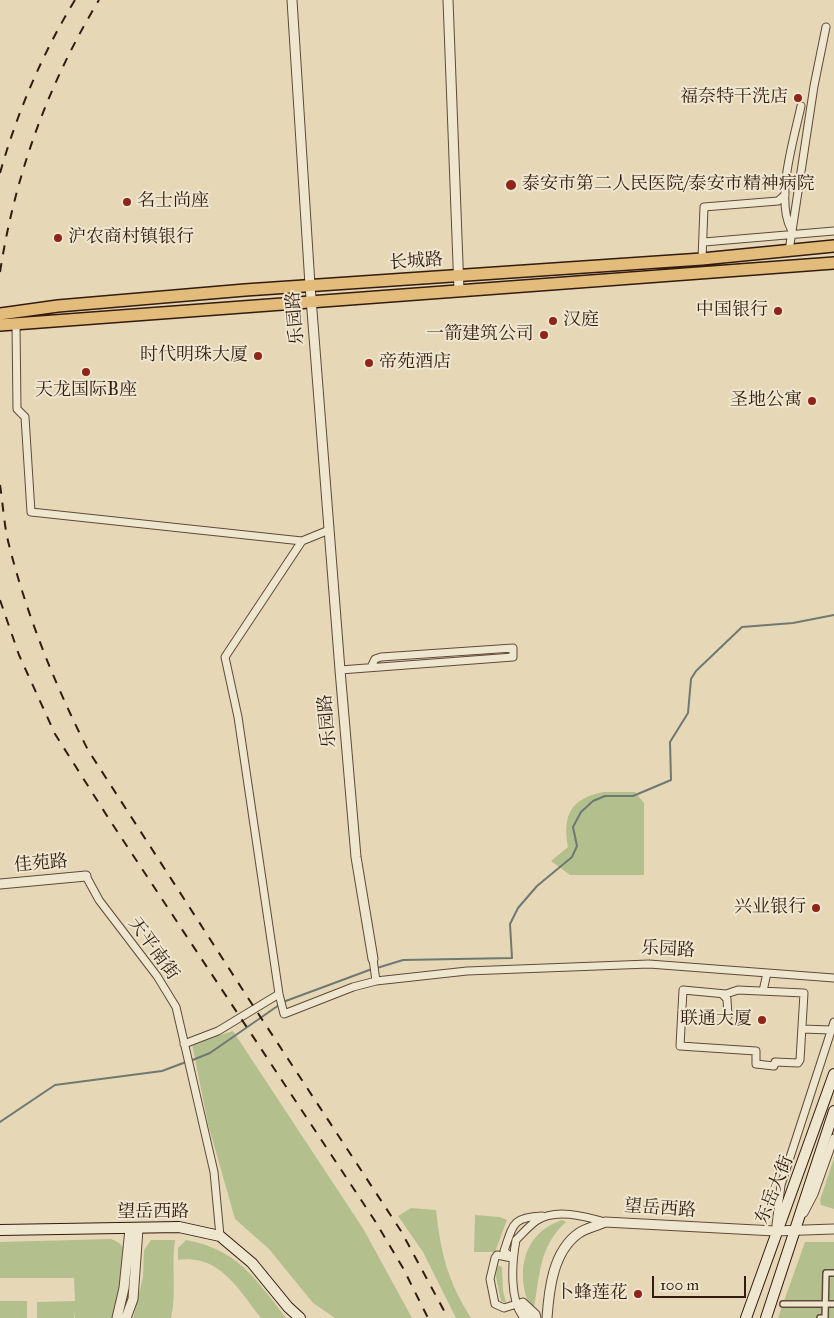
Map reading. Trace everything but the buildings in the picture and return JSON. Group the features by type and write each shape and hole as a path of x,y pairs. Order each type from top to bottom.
{"main road":[{"name":"长城路","path":"7,320 58,306 310,285 459,277 702,259 834,246"},
{"name":"长城路","path":"7,320 311,301 834,263"},
{"name":"东岳大街","path":"746,1318 776,1231 788,1206 834,1074"},
{"name":"东岳大街","path":"766,1318 834,1111"},
{"name":"望岳西路","path":"0,1230 179,1227 220,1236 252,1263 288,1307 300,1318"}],"street":[{"name":"乐园路","path":"292,0 311,301 356,857 376,978 467,971 649,964 834,978"},
{"path":"448,0 459,290"},
{"path":"789,251 814,86 826,27"},
{"path":"791,232 786,219 785,195 801,106"},
{"path":"702,259 704,207 778,201 785,195"},
{"path":"704,242 791,232 834,231"},
{"path":"7,320 17,409 25,417 31,512 302,541 329,530"},
{"path":"302,541 225,657 238,717 284,1014 376,978"},
{"path":"340,670 513,657 513,648 381,657 375,659 370,667"},
{"name":"佳苑路","path":"0,884 86,876"},
{"name":"天平南街","path":"86,876 100,900 176,1007 214,1172 220,1236"},
{"path":"763,991 767,973"},
{"path":"683,990 722,994 738,990 804,994 800,1060 798,1063 775,1062 774,1066 756,1064 756,1052 680,1046 683,990"},
{"path":"722,994 727,999 728,1016"},
{"path":"184,1044 218,1032 280,996"},
{"path":"776,1231 781,1185 834,1022"},
{"path":"802,1029 831,1030"},
{"path":"796,1229 814,1194 834,1138"},
{"path":"524,1318 518,1311 512,1277 512,1258 516,1240 537,1220 558,1215"},
{"path":"512,1258 504,1250 513,1225 525,1216 583,1216 604,1222"},
{"name":"望岳西路","path":"547,1318 548,1294 556,1266 566,1245 580,1232 604,1222 776,1231 834,1229"},
{"path":"117,1318 134,1229"},
{"path":"126,1318 133,1299 134,1229"},
{"path":"512,1258 497,1255 490,1279 495,1304 504,1308 523,1302 538,1318"},
{"path":"820,1318 826,1318 826,1273 834,1273"},
{"path":"517,1303 530,1318"},
{"path":"783,1304 834,1304"}],"green space":[{"path":"604,792 635,792 644,803 644,875 570,875 551,861 568,847 566,826 571,810 584,799"},
{"path":"233,1031 364,1230 412,1318 335,1318 313,1303 269,1249 235,1219 208,1124 192,1044"},
{"path":"834,1158 834,1209 821,1205 820,1200"},
{"path":"411,1208 436,1210 446,1266 456,1291 471,1318 456,1318 423,1252 398,1216"},
{"path":"475,1215 500,1217 507,1220 495,1252 474,1252"},
{"path":"562,1220 566,1222 550,1241 542,1262 534,1308 530,1307 525,1294 523,1280 526,1255 538,1234"},
{"path":"111,1239 123,1248 125,1263 122,1283 112,1318 75,1318 74,1312 74,1318 37,1318 37,1302 75,1301 74,1278 0,1278 0,1242"},
{"path":"151,1240 175,1240 174,1299 171,1318 133,1318 143,1277 144,1250"},
{"path":"186,1240 204,1244 232,1258 255,1279 286,1318 261,1318 236,1285 216,1268 205,1262 192,1259 178,1260 178,1248"},
{"path":"805,1242 834,1242 834,1318 778,1318"},
{"path":"497,1265 502,1267 503,1291 506,1303 501,1301 496,1277"},
{"path":"0,1301 27,1301 27,1318 0,1318"}],"waterway":[{"path":"377,968 403,960 512,958 510,924 518,908 537,886 572,857 577,846 573,827 581,812 593,801 605,796 633,796 671,780 670,742 688,713 691,679 696,671 742,627 793,623 834,615"},
{"path":"283,1002 372,969"},
{"path":"190,1061 210,1053 279,1005"},
{"path":"0,1122 55,1085 162,1071 186,1062"}],"railway":[{"path":"0,173 22,106 41,63 75,0"},
{"path":"0,272 15,200 24,165 36,131 64,64 99,0"},
{"path":"0,485 7,538 24,598 53,675 88,750 401,1231 448,1318"},
{"path":"0,600 19,655 55,734 109,819 375,1221 403,1268 428,1318"}],"place":[{"name":"福奈特干洗店","path":"798,98"},
{"name":"泰安市第二人民医院/泰安市精神病院","path":"511,185"},
{"name":"名士尚座","path":"127,202"},
{"name":"沪农商村镇银行","path":"58,238"},
{"name":"中国银行","path":"778,311"},
{"name":"汉庭","path":"553,321"},
{"name":"一箭建筑公司","path":"544,335"},
{"name":"时代明珠大厦","path":"258,356"},
{"name":"帝苑酒店","path":"369,363"},
{"name":"天龙国际B座","path":"86,372"},
{"name":"圣地公寓","path":"812,401"},
{"name":"兴业银行","path":"816,908"},
{"name":"联通大厦","path":"762,1020"},
{"name":"卜蜂莲花","path":"638,1294"}]}
